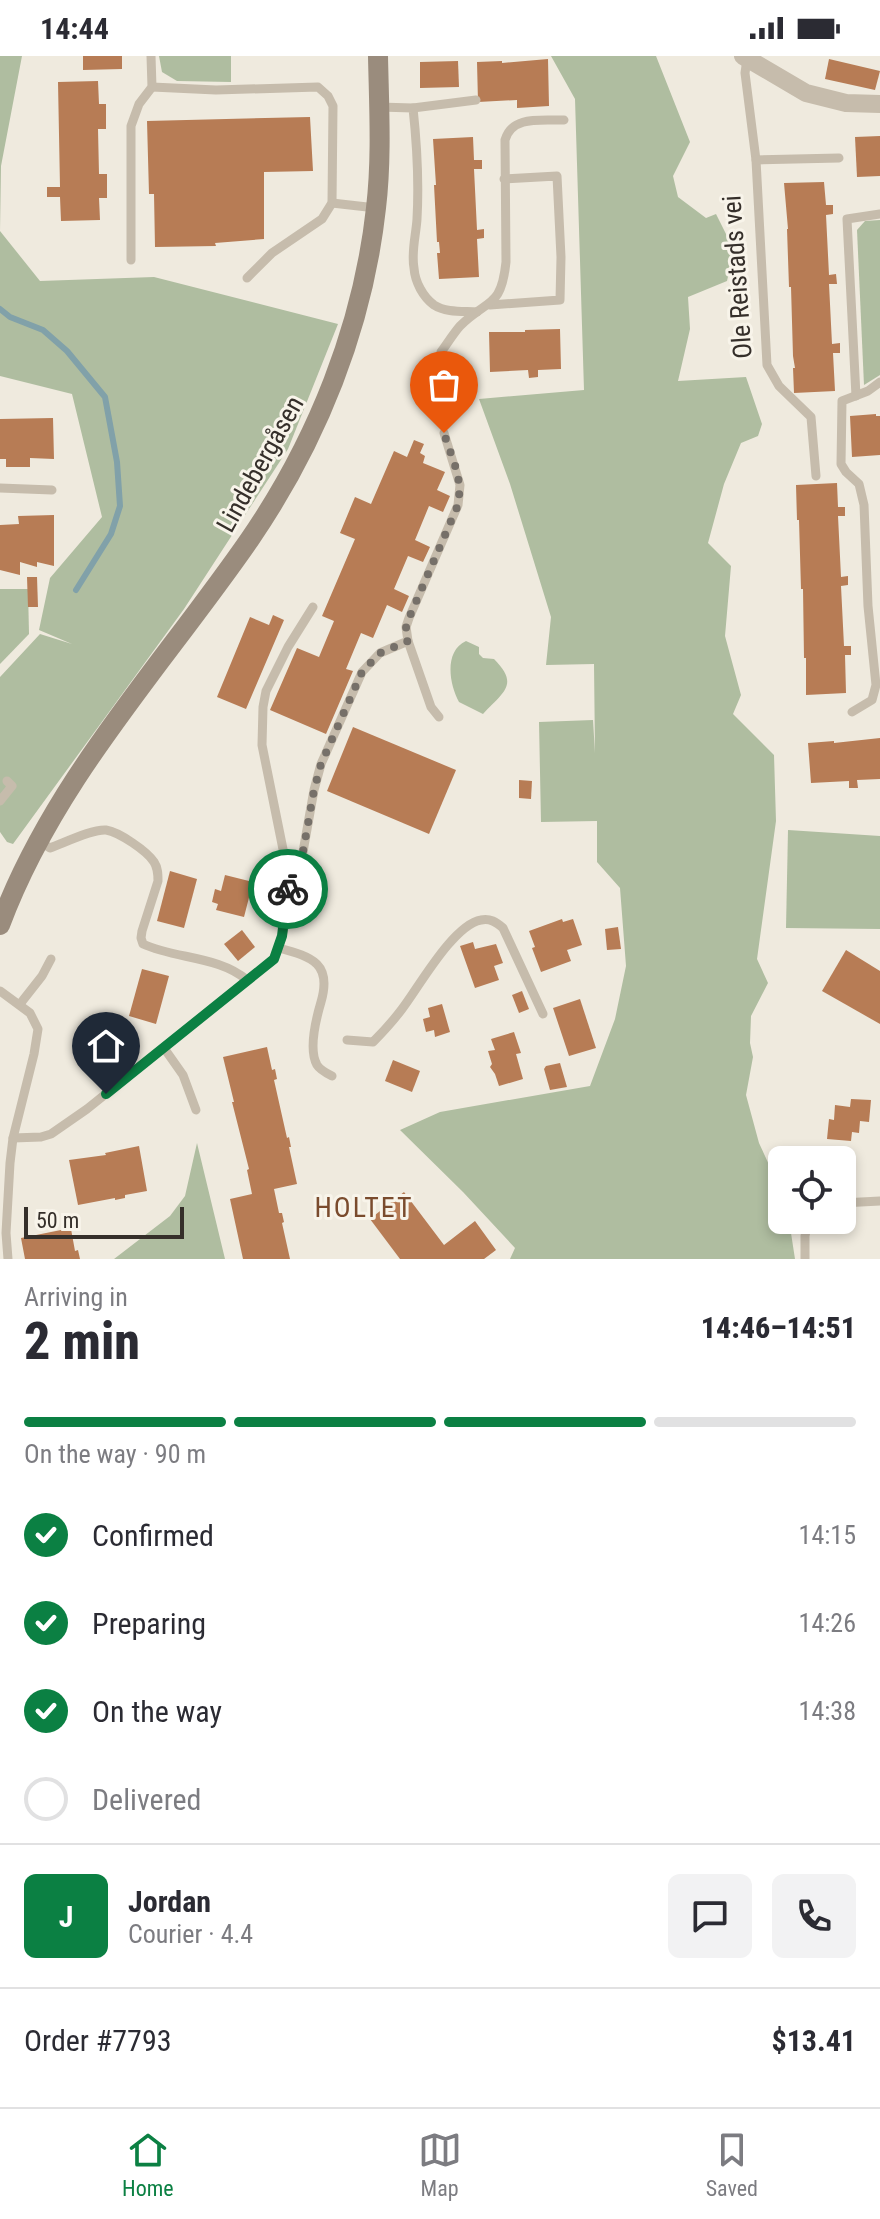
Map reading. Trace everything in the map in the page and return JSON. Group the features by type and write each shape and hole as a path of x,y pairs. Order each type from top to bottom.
{"street":[{"name":"Lindebergåsen","path":"0,925 4,901 68,791 250,539 283,487 335,378 354,323 376,208 378,56"},
{"name":"Ole Reistads vei","path":"745,57 806,93 846,103 880,104"}],"lane":[{"path":"131,260 131,126 139,104 152,87 151,56"},
{"name":"Ole Reistads vei","path":"745,57 756,160 767,365 779,386 811,417 816,476"},
{"path":"152,87 216,90 318,87 333,106 332,203 322,219 272,253 247,278"},
{"path":"379,107 413,108 476,100"},
{"path":"413,108 417,169 413,255 416,280 434,305 454,311 477,312"},
{"path":"441,352 460,327 490,305 500,293 506,262 505,140 512,126 520,122 564,120"},
{"path":"756,160 839,158"},
{"path":"490,305 560,300 557,176 504,179"},
{"path":"332,203 376,208"},
{"path":"856,396 847,219 880,214"},
{"path":"852,712 872,700 876,685 862,493 856,480 842,468 842,401 880,382"},
{"path":"439,717 431,707 406,627 458,505 458,472 444,433"},
{"path":"0,488 52,490"},
{"path":"13,1138 51,1134 87,1109 274,959 279,948 288,883 262,745 263,707 266,691 288,647 313,607"},
{"path":"288,883 301,863 321,764 362,672 380,653 408,641"},
{"path":"0,801 12,786 7,781"},
{"path":"39,841 50,848 107,830 138,847 155,863 158,874 142,931 143,944 225,967 247,980"},
{"path":"347,1040 373,1042 402,1009 446,947 468,926 482,919 494,921 503,928 543,1014"},
{"path":"279,948 312,960 325,977 314,1053 316,1064 332,1076"},
{"path":"20,1004 35,987 51,959"},
{"path":"0,991 20,1004 38,1029 13,1138 6,1233 8,1259"},
{"path":"164,1048 183,1075 196,1110"},
{"path":"856,1202 880,1201"},
{"path":"805,1234 805,1259"}],"green space":[{"path":"0,56 22,56 1,166 0,231"},
{"path":"159,56 231,56 231,82 177,81 162,72"},
{"path":"551,56 656,56 690,142 673,176 678,197 706,218 716,214 734,250 727,281 688,297 690,329 678,381 746,377 762,424 758,436 741,443 724,484 708,543 731,566 725,636 741,695 733,714 774,755 776,821 757,959 768,983 751,1016 753,1057 746,1095 759,1143 768,1163 768,1234 791,1234 795,1259 510,1259 515,1248 400,1130 440,1112 590,1086 615,1019 626,966 620,888 597,862 597,821 541,822 539,722 593,720 595,753 594,664 546,665 551,617 510,484 479,399 584,390 575,99"},
{"path":"880,220 880,375 864,385 857,230 865,221"},
{"path":"0,231 40,281 154,277 338,324 288,449 184,609 13,844 7,842 0,832 0,677 40,634 72,644 39,630 50,578 102,517 72,394 0,376"},
{"path":"0,589 28,589 29,634 0,664"},
{"path":"466,641 479,647 483,658 494,659 506,675 506,688 483,714 459,702 453,686 451,660 454,652"},
{"path":"788,830 880,836 880,929 786,928"},
{"path":"197,1143 225,1259 114,1259 170,1216 185,1196"}],"building":[{"path":"83,56 122,56 122,69 83,70"},
{"path":"548,59 549,106 517,108 517,100 478,102 477,62"},
{"path":"829,59 880,71 875,90 825,79"},
{"path":"458,61 459,87 420,88 420,62"},
{"path":"98,81 99,104 106,104 106,129 98,129 99,174 107,174 107,198 99,198 100,220 61,221 60,197 47,197 47,187 60,187 58,82"},
{"path":"310,117 313,171 264,172 264,239 215,243 216,246 155,247 154,194 149,194 147,121"},
{"path":"880,136 880,176 857,177 855,137"},
{"path":"473,137 474,160 482,160 482,169 474,169 477,230 484,229 484,238 477,239 479,277 439,279 433,139"},
{"path":"824,182 826,205 833,205 833,214 826,215 829,275 836,274 837,284 829,284 832,344 840,343 840,353 833,353 835,391 794,393 784,183"},
{"path":"560,329 561,369 538,370 538,377 529,378 528,370 490,372 489,332"},
{"path":"850,416 880,416 880,455 852,457"},
{"path":"53,418 54,459 30,458 30,467 6,467 6,459 0,459 0,419"},
{"path":"414,440 424,444 420,453 425,456 423,463 445,472 437,490 450,496 443,512 429,506 415,540 430,547 423,562 408,556 394,589 409,596 402,612 387,605 373,638 361,633 346,669 353,671 326,734 270,710 297,648 319,657 334,621 322,616 355,539 340,533 355,497 371,504 394,451 407,457"},
{"path":"837,483 838,507 845,507 845,516 838,516 841,577 848,576 848,585 841,586 844,646 851,646 851,655 845,655 846,693 806,695 796,485"},
{"path":"54,515 54,566 37,562 37,567 20,562 20,575 0,570 0,525 19,524 18,516"},
{"path":"27,577 37,577 38,607 28,607"},
{"path":"273,615 284,620 246,709 217,697 250,617 269,625"},
{"path":"353,727 456,770 429,834 327,791"},
{"path":"880,738 880,779 857,780 858,788 849,788 849,781 811,783 808,743"},
{"path":"519,780 532,781 531,799 519,798"},
{"path":"170,871 197,879 184,928 157,921"},
{"path":"225,875 253,882 244,917 216,910 218,904 212,902 215,889 221,891"},
{"path":"562,919 563,922 573,919 582,945 567,950 571,961 541,972 529,931"},
{"path":"618,927 621,949 607,950 605,929"},
{"path":"242,930 255,947 238,961 224,944"},
{"path":"473,942 475,949 496,944 503,963 494,966 499,980 475,988 460,946"},
{"path":"846,950 880,971 880,1024 822,991"},
{"path":"142,969 169,976 156,1024 129,1016"},
{"path":"522,991 529,1009 519,1013 512,995"},
{"path":"580,999 596,1048 569,1056 553,1008"},
{"path":"442,1004 450,1032 435,1037 434,1030 426,1032 423,1019 430,1017 428,1008"},
{"path":"514,1032 521,1053 516,1054 523,1079 499,1086 490,1067 488,1051 495,1050 491,1039"},
{"path":"267,1047 272,1070 275,1069 277,1079 274,1080 297,1184 274,1189 279,1213 282,1213 290,1259 243,1259 230,1199 252,1194 223,1057"},
{"path":"393,1060 420,1071 412,1092 385,1081"},
{"path":"560,1063 567,1087 550,1090 544,1069"},
{"path":"851,1099 871,1100 869,1122 860,1121 859,1133 852,1132 851,1141 827,1139 829,1119 834,1120 835,1105 850,1107"},
{"path":"139,1146 147,1191 125,1195 125,1198 78,1205 69,1160"},
{"path":"404,1192 444,1245 475,1221 496,1250 484,1259 400,1259 370,1219"},
{"path":"71,1229 75,1251 78,1250 80,1259 25,1259 21,1238"}],"waterway":[{"path":"0,309 10,317 43,330 67,351 105,397 117,462 120,506 111,534 76,590"}],"way so far":[{"path":"288,889 288,883 301,863 321,764 362,672 380,653 408,641 406,627 409,618 458,505 458,472 444,433"}],"district":[{"name":"HOLTET","path":"364,1207"}],"route":[{"path":"106,1094 274,959 282,936 288,889"}]}
